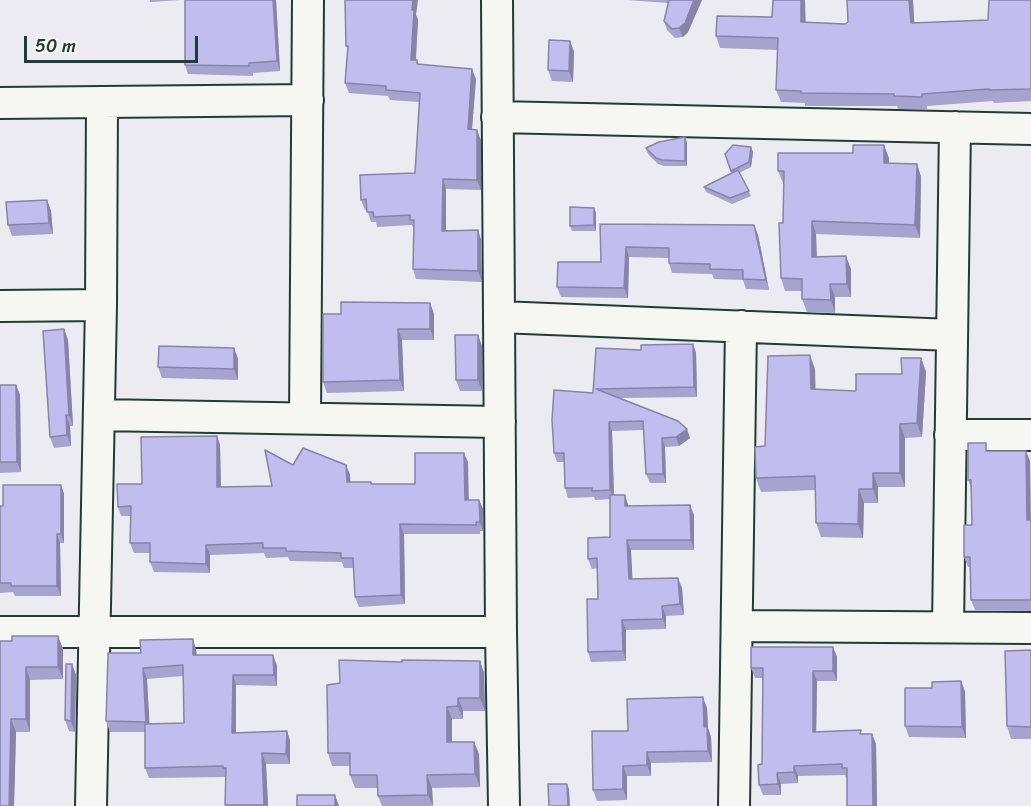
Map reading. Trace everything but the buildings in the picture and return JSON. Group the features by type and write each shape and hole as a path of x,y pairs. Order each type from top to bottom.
{"street":[{"path":"304,418 308,0"},
{"path":"497,0 504,806"},
{"path":"0,103 308,100"},
{"path":"91,806 101,305 102,102"},
{"path":"497,117 1031,129"},
{"path":"948,627 955,128"},
{"path":"0,306 101,305"},
{"path":"499,317 952,335"},
{"path":"734,806 741,326"},
{"path":"99,415 500,422"},
{"path":"950,435 1031,435"},
{"path":"737,626 1031,628"},
{"path":"0,632 501,632"}]}
